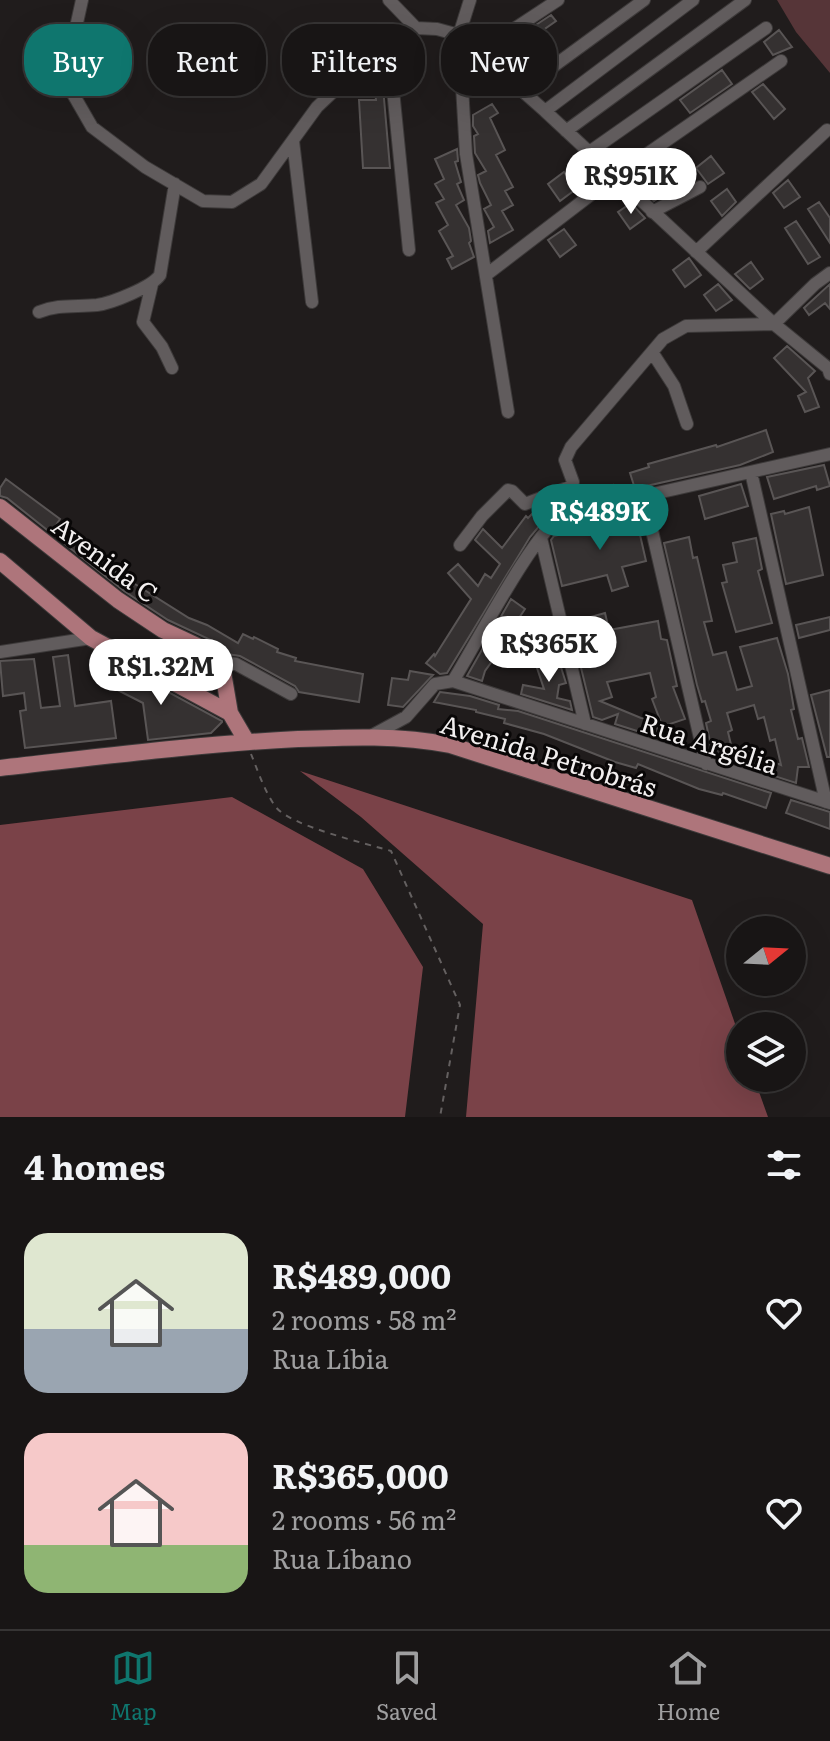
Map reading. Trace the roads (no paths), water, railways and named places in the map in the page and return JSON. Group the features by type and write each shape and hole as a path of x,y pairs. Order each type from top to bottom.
{"main road":[{"name":"Avenida C","path":"0,507 118,600 163,630 208,651 216,658 223,672"},
{"path":"0,561 91,638 230,713"},
{"path":"223,672 230,713 247,742"},
{"name":"Avenida Petrobrás","path":"0,768 247,742 371,736 413,739 450,745 830,866"}],"street":[{"path":"82,0 71,50 73,94 92,127 145,167 203,201 232,202 261,184 317,107 329,96"},
{"path":"389,0 412,24"},
{"path":"462,24 470,0"},
{"path":"522,24 558,0"},
{"path":"557,64 644,0"},
{"path":"545,111 693,0"},
{"path":"566,131 745,0"},
{"path":"588,153 766,28"},
{"path":"486,275 614,177 781,61"},
{"path":"394,96 409,250"},
{"path":"463,96 466,154 508,412"},
{"path":"528,96 774,324 828,368 830,374"},
{"path":"696,252 827,130"},
{"path":"293,141 312,302"},
{"path":"39,312 52,306 99,305 152,284 160,275 175,184"},
{"path":"652,212 700,187"},
{"path":"460,545 482,516 508,490 525,504 572,486 565,460 571,447 652,352 674,331 686,326 774,324 830,273"},
{"path":"152,284 143,322 162,347 172,368"},
{"path":"652,352 674,386 687,424"},
{"path":"706,764 644,496 830,454"},
{"path":"751,472 828,803"},
{"path":"371,736 406,717 435,684 453,681 541,538 555,519 564,514"},
{"path":"541,538 585,724"},
{"path":"1,651 91,638"},
{"path":"223,672 229,663 236,664 291,694"},
{"name":"Rua Argélia","path":"453,681 828,803"},
{"path":"406,717 413,739"}]}
